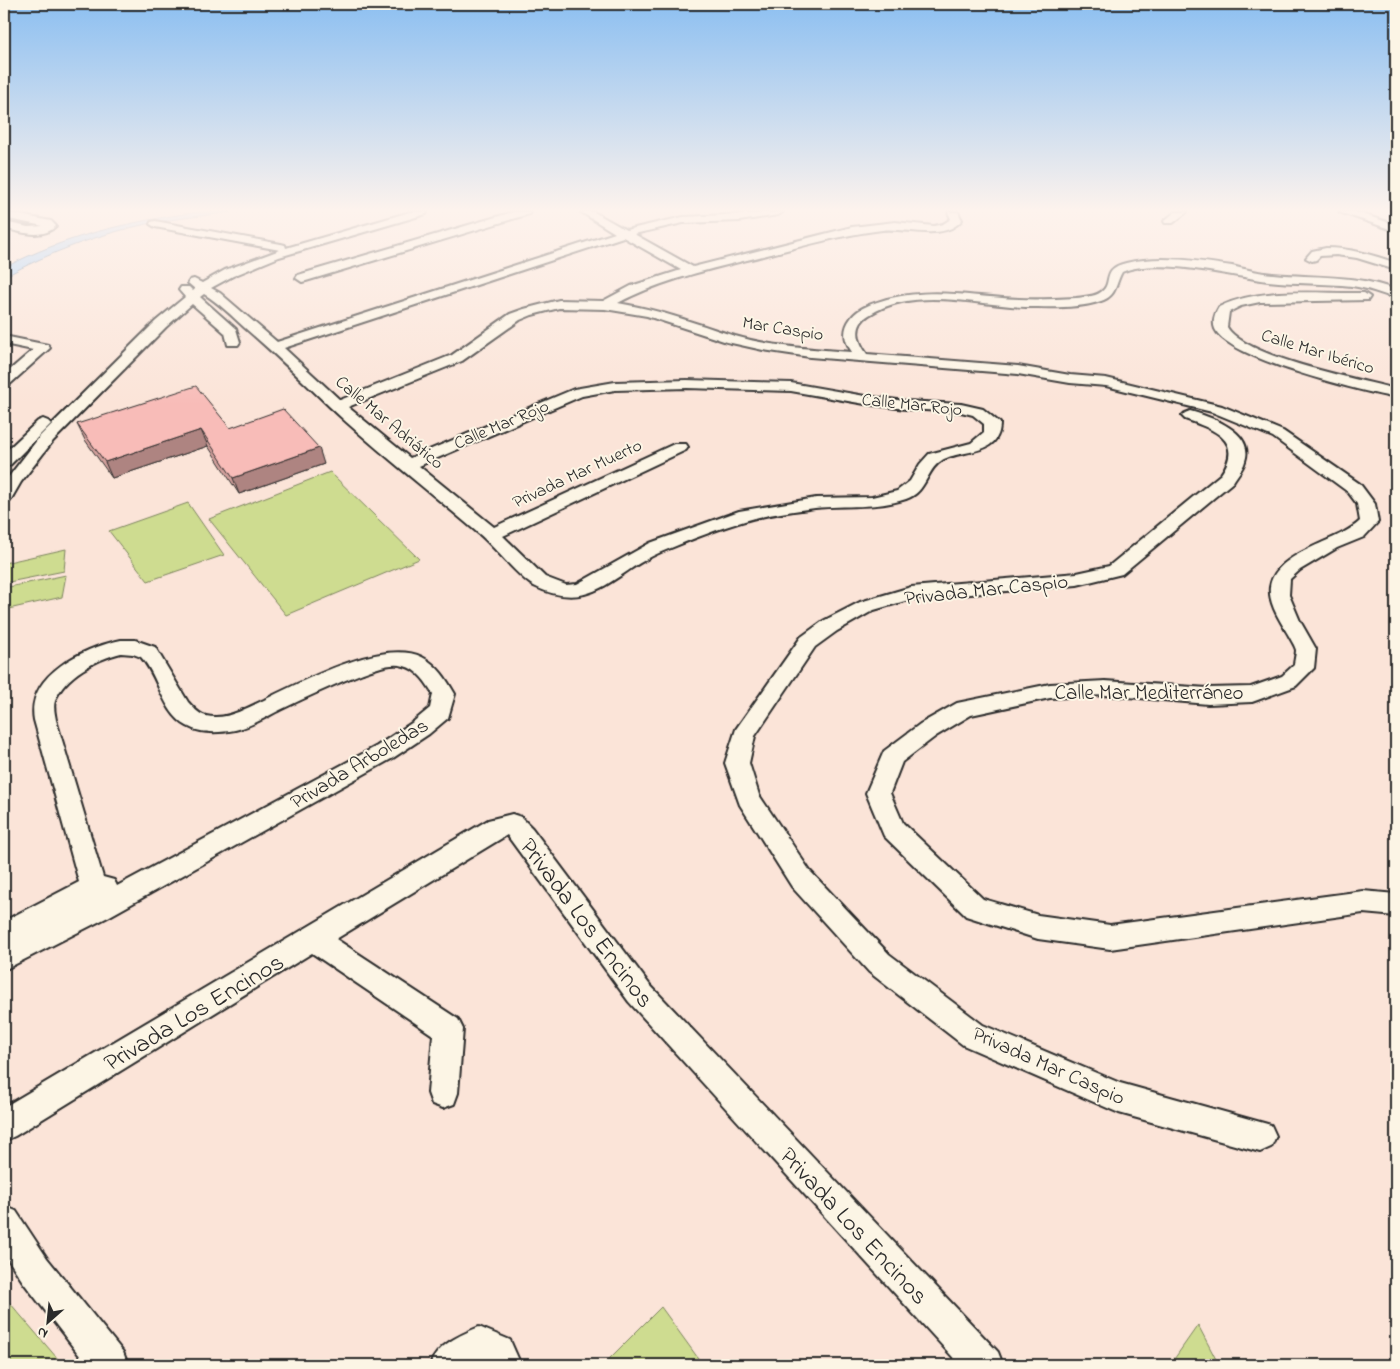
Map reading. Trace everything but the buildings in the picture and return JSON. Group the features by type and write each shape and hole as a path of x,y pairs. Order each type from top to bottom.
{"street":[{"path":"4,462 193,289 213,276"},
{"path":"4,497 12,481 47,438 166,319 193,289 223,276"},
{"path":"302,278 309,276"},
{"path":"275,347 494,276"},
{"path":"606,305 635,289 676,276"},
{"name":"Calle Mar Ibérico","path":"862,356 850,335 852,324 862,313 897,299 937,296 1009,302 1085,301 1108,294 1112,289 1113,276"},
{"name":"Calle Mar Ibérico","path":"1264,276 1365,285 1396,295"},
{"path":"193,289 231,332 233,342"},
{"name":"Calle Mar Adriático","path":"193,289 275,347 338,406 492,536 538,581 551,587"},
{"name":"Calle Mar Ibérico","path":"1396,295 1260,298 1237,303 1223,310 1219,320 1222,331 1236,344 1259,355 1396,394"},
{"name":"Mar Caspio","path":"338,406 434,369 457,358 515,317 559,304 606,305 672,319 732,339 810,353 1018,370 1070,379"},
{"path":"166,319 189,313 206,318"},
{"path":"4,340 38,345 42,348 4,382"},
{"name":"Calle Mar Mediterráneo","path":"1070,379 1106,382 1217,409 1278,434 1354,488 1366,504 1370,522 1358,533 1331,544 1293,566 1282,578 1279,595 1290,621 1306,649 1304,668 1289,681 1252,694 1208,696 1105,688 1050,690 965,708 928,730 892,757 878,792 893,829 975,908 1038,927 1110,937 1362,902 1396,905"},
{"name":"Privada Mar Caspio","path":"1070,379 1215,424 1231,438 1238,451 1238,462 1227,478 1115,570 1077,579 911,593 867,606 830,626 808,642 744,735 737,763 748,798 801,879 879,964 973,1034 1119,1098 1260,1136"},
{"name":"Calle Mar Rojo","path":"409,464 546,404 579,392 615,386 687,384 791,387 865,400 906,405 960,408 978,412 992,423 992,434 978,446 935,457 926,467 917,484 903,494 872,502 816,503 745,515 656,547 636,557 591,586 579,590 564,591 551,587"},
{"name":"Privada Mar Muerto","path":"492,536 680,447"},
{"name":"Privada Arboledas","path":"4,934 96,899 133,889 172,870 385,752 421,728 440,712 444,694 436,678 418,665 403,658 384,659 354,668 236,722 217,726 199,723 185,716 149,653 134,646 110,647 88,658 70,670 52,687 43,703 45,720 96,899"},
{"name":"Privada Los Encinos","path":"4,1125 497,827 512,824 523,835 639,993 986,1365"},
{"name":"Privada Arboledas","path":"4,958 96,899"},
{"path":"314,939 448,1029 443,1093"},
{"path":"4,1223 35,1270 110,1365"},
{"path":"448,1365 479,1345 497,1353 504,1365"}],"green space":[{"path":"330,472 419,559 286,615 209,519"},
{"path":"188,503 224,555 148,581 109,531"},
{"path":"66,549 64,571 4,583 4,563"},
{"path":"66,575 62,597 4,610 4,588"},
{"path":"4,1296 63,1365 4,1365"},
{"path":"661,1307 703,1365 603,1365"},
{"path":"1198,1325 1219,1365 1170,1365"}]}
